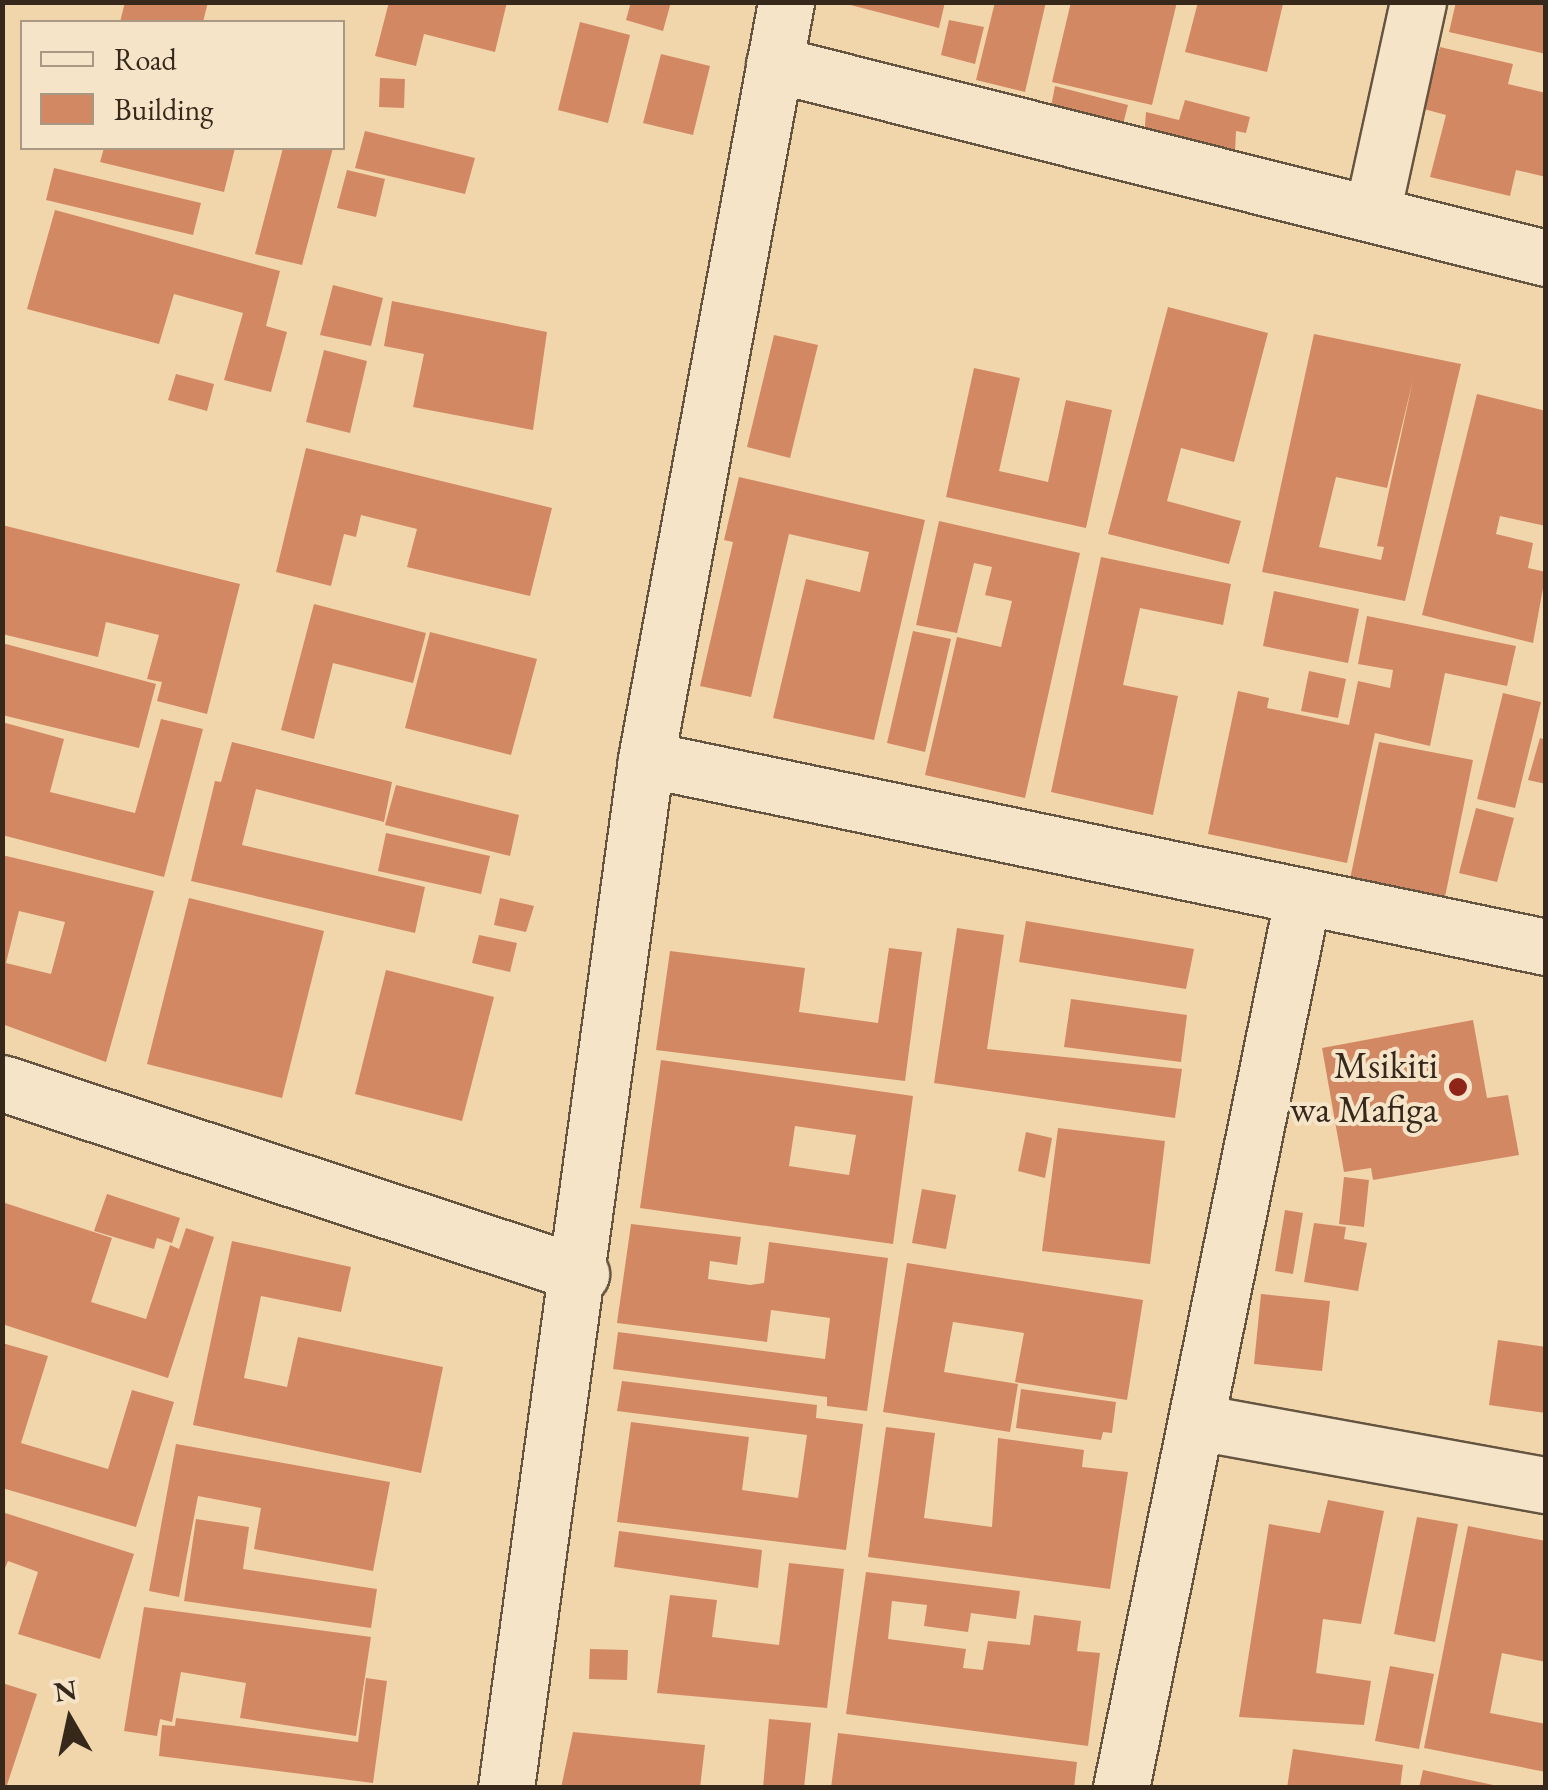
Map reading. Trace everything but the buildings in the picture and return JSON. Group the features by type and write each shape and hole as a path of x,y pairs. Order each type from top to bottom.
{"street":[{"path":"506,1788 580,1274 646,759 786,2"},
{"path":"1372,213 1418,2"},
{"path":"774,64 1546,258"},
{"path":"646,759 1302,900 1546,946"},
{"path":"1121,1788 1302,900"},
{"path":"2,1083 580,1274"},
{"path":"1198,1422 1546,1486"}],"place":[{"name":"Msikiti wa Mafiga","path":"1458,1087"}]}
